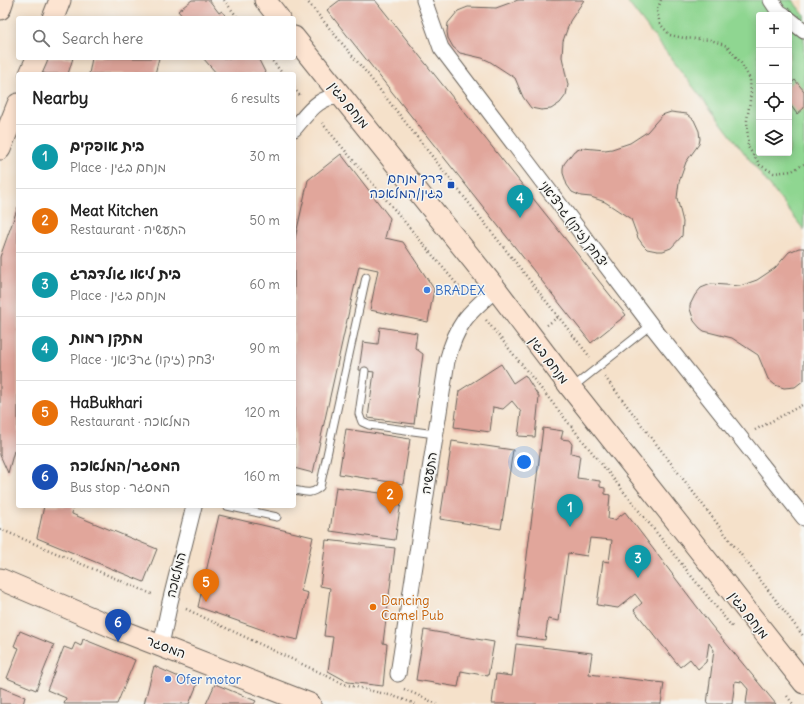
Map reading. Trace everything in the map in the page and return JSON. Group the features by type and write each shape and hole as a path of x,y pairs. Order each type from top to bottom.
{"street":[{"path":"0,9 4,0"},
{"path":"54,16 60,0"},
{"path":"265,0 277,16"},
{"name":"יצחק (זיקו) גרציאני","path":"424,0 441,48 651,325 804,518"},
{"path":"771,0 779,12"},
{"path":"792,21 804,31"},
{"name":"מנחם בגין","path":"296,39 496,289 571,388 804,683"},
{"path":"31,72 36,60"},
{"path":"296,127 311,110 324,99 329,97 343,98"},
{"path":"0,149 16,109"},
{"name":"התעשיה","path":"398,674 447,361 452,343 466,316 496,289"},
{"name":"המלאכה","path":"161,645 194,508"},
{"name":"המסגר","path":"0,579 122,631 310,704"}],"lane":[{"path":"296,490 306,493 315,492 320,486 366,277"},
{"path":"571,388 651,325"},
{"path":"365,370 359,414 362,422 369,425 435,434"},
{"path":"236,508 277,517"}],"path":[{"path":"224,0 236,16"},
{"path":"306,0 364,71 597,367 804,637"},
{"path":"661,0 657,11 660,24 670,35 684,38 711,40 727,46 741,63 750,79 751,94 747,120 748,147 760,165 774,174 792,171 804,164"},
{"path":"272,60 281,72"},
{"path":"296,91 476,307 735,631"},
{"path":"741,438 794,408 804,404"},
{"path":"0,529 170,602 344,684 393,696 416,704"},
{"path":"398,674 399,687 437,704"},
{"path":"784,692 793,704"}],"green space":[{"path":"626,0 792,0 804,15 804,230"}],"building":[{"path":"192,0 209,0 219,13 222,11 226,16 182,16 178,11"},
{"path":"340,0 375,0 626,315 591,343 327,10"},
{"path":"518,0 584,0 570,21 563,41 562,57 568,85 566,95 560,103 551,109 541,110 531,108 523,97 515,78 489,61 460,53 453,47 448,38 448,23 458,11 468,7 496,8"},
{"path":"45,60 72,60 69,72 41,72"},
{"path":"92,60 158,60 156,72 89,72"},
{"path":"205,60 259,60 265,72 215,72"},
{"path":"795,80 804,91 804,108 797,114 792,107 792,82"},
{"path":"671,112 687,114 694,120 699,131 700,139 699,144 686,162 679,182 677,198 683,222 682,236 671,248 663,251 657,251 647,249 643,245 638,238 631,219 605,202 591,197 581,196 572,192 567,185 563,168 564,164 574,151 583,148 605,150 612,149 630,143 647,132 662,115"},
{"path":"341,154 390,218 385,238 403,242 434,289 428,322 370,310 378,270 359,266 313,473 296,469 296,234 308,180"},
{"path":"16,213 16,452 14,451 8,473 0,455 0,257"},
{"path":"799,248 804,248 804,380 795,387 784,388 775,385 768,379 758,355 732,338 704,331 700,328 694,321 690,305 695,295 701,288 711,284 740,286 757,280 775,268 789,252"},
{"path":"380,327 417,333 415,348 423,354 414,424 368,418 374,372 359,370 363,342 378,344"},
{"path":"501,364 513,383 525,375 539,397 535,437 518,436 521,412 512,401 503,409 493,407 490,432 454,427 459,391"},
{"path":"543,428 563,431 561,439 569,440 572,444 571,453 580,455 577,478 600,481 600,487 605,488 605,494 610,495 608,519 615,520 625,512 711,625 776,704 746,704 748,689 742,682 735,681 732,704 707,704 714,650 709,643 706,662 698,669 690,659 680,667 634,610 642,603 635,594 618,608 597,605 603,561 609,562 612,540 590,538 587,556 568,553 559,621 548,619 545,640 517,636"},
{"path":"346,429 410,439 403,484 339,474"},
{"path":"452,441 513,450 501,529 440,519"},
{"path":"336,487 402,496 395,540 330,531"},
{"path":"44,508 73,508 72,514 157,549 144,582 37,538"},
{"path":"219,515 313,537 301,591 308,593 298,640 280,636 198,607"},
{"path":"326,540 395,548 383,643 387,644 383,686 348,682 328,671 333,637 324,636 330,588 320,586"},
{"path":"424,630 494,642 488,676 461,671 458,687 416,680"},
{"path":"20,631 54,645 36,690 7,678 19,648 14,646"},
{"path":"83,639 135,660 117,704 64,704 66,698 47,690 64,647 72,650 75,643 81,646"},
{"path":"516,644 592,653 589,674 664,683 661,704 492,704 496,674 512,676"},
{"path":"154,666 197,685 189,704 144,704"},
{"path":"215,684 256,701 254,704 206,704"},
{"path":"0,687 25,697 23,704 0,704"}],"place":[{"name":"דרך מנחם בגין/המלאכה","path":"451,185"},
{"name":"מתקן רמות","path":"520,218"},
{"name":"BRADEX","path":"427,290"},
{"name":"Meat Kitchen","path":"390,514"},
{"name":"בית אופקים","path":"570,527"},
{"name":"בית ליאו גולדברג","path":"638,578"},
{"name":"HaBukhari","path":"206,602"},
{"name":"Dancing Camel Pub","path":"373,607"},
{"name":"המסגר/המלאכה","path":"118,642"},
{"name":"Ofer motor","path":"168,679"}]}
